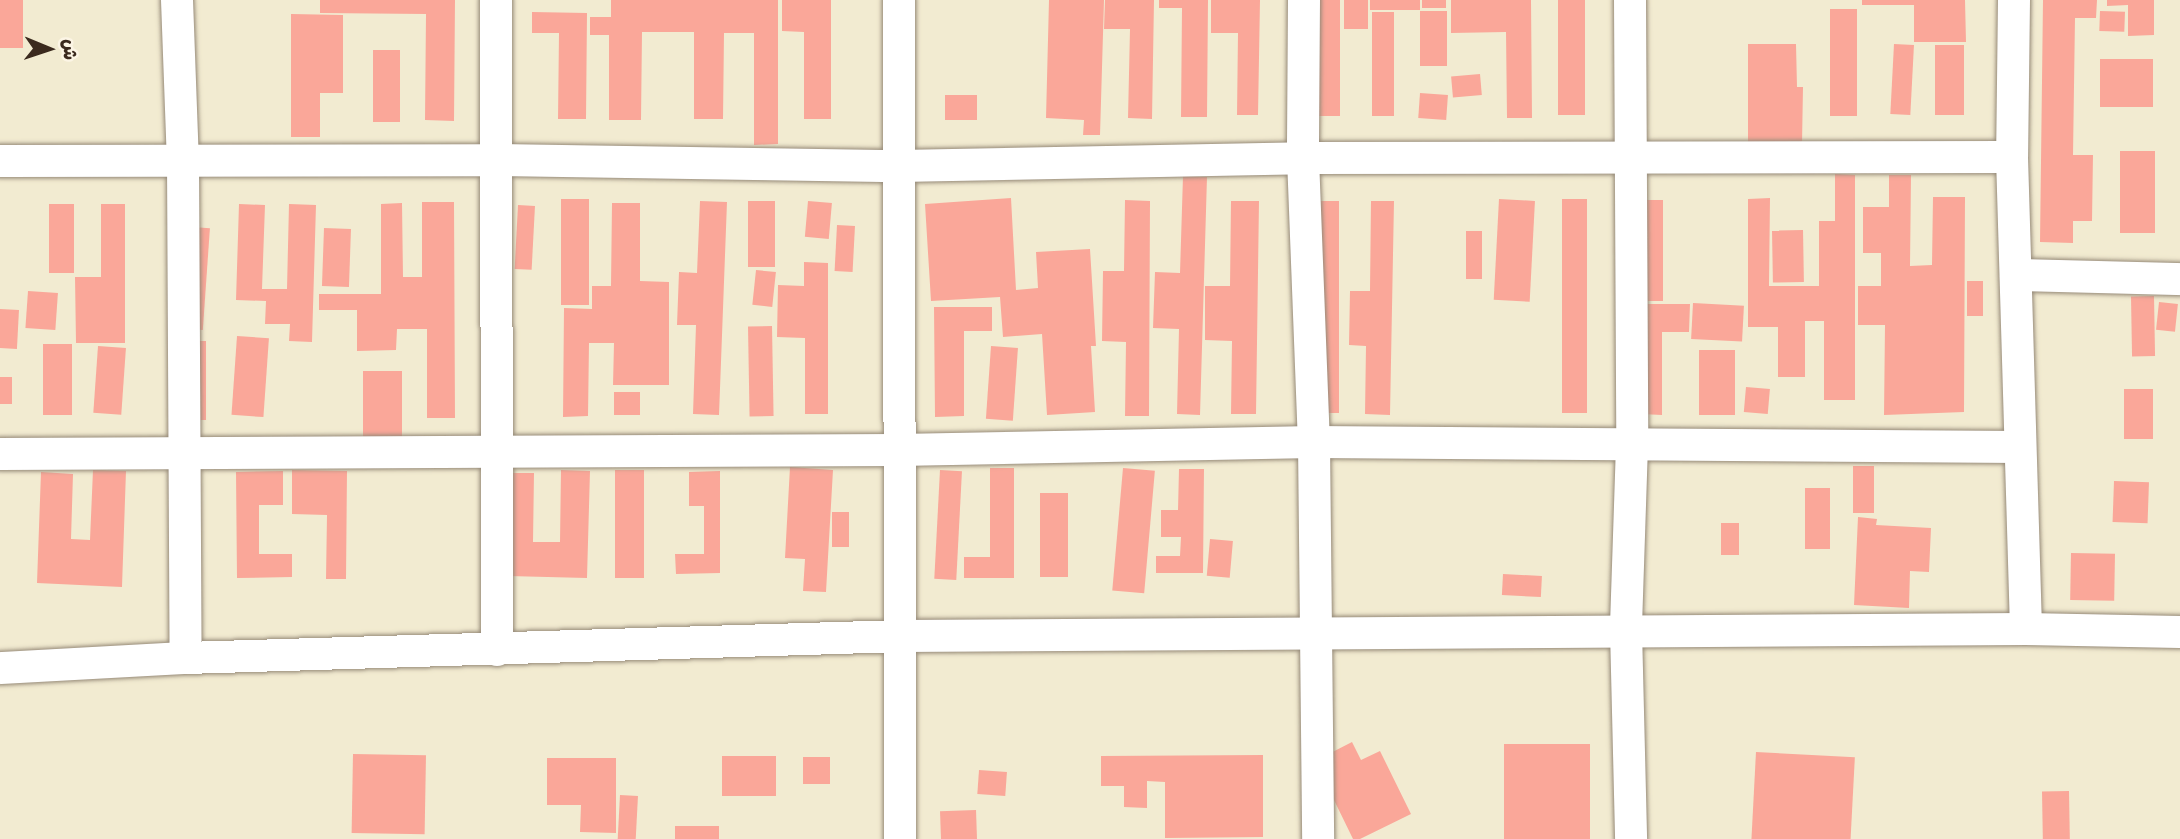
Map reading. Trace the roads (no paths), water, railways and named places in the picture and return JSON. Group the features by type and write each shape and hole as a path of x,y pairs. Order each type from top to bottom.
{"street":[{"path":"177,0 183,162 186,658"},
{"path":"496,0 497,650"},
{"path":"899,0 900,839"},
{"path":"1304,0 1303,158 1314,442 1318,839"},
{"path":"1630,0 1632,445 1626,630 1631,839"},
{"path":"2014,0 2012,157 2026,629"},
{"path":"0,161 498,160 899,166 1303,158 2012,157"},
{"path":"2017,275 2180,279"},
{"path":"0,454 184,456 898,450 1314,442 2019,447"},
{"path":"0,668 186,658 901,636 1626,630 2026,629 2180,632"}]}
